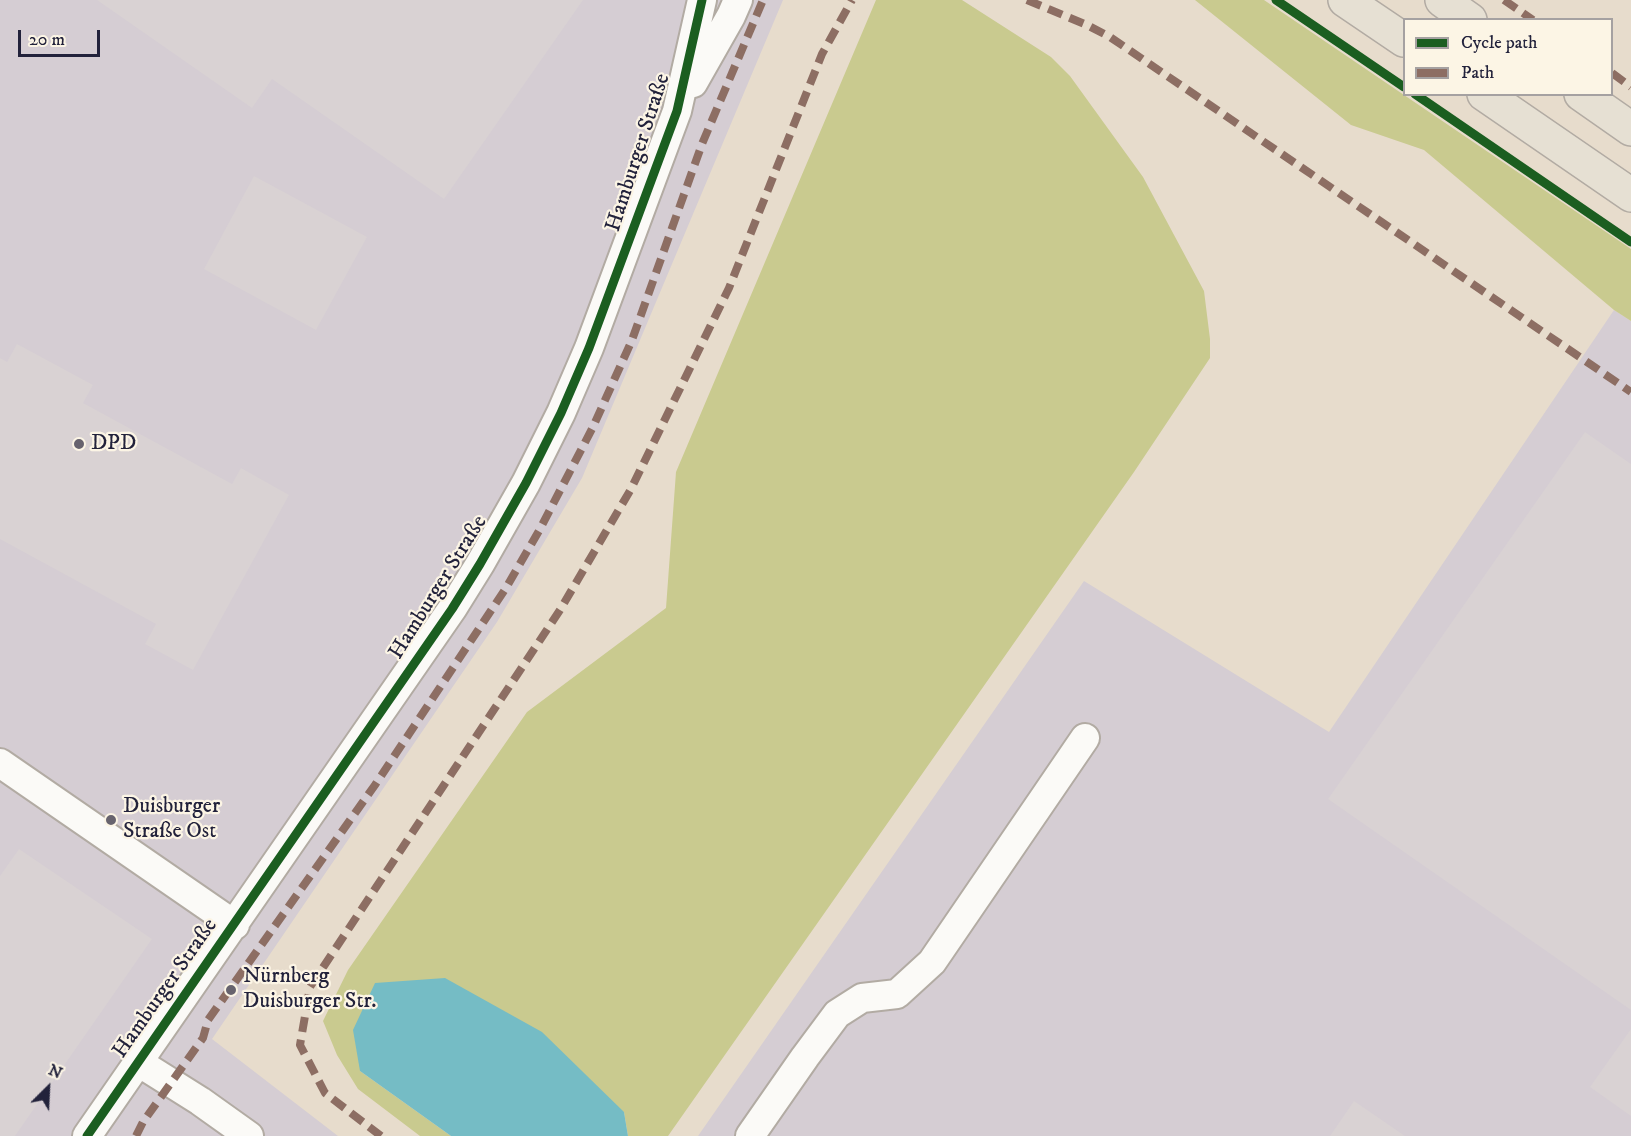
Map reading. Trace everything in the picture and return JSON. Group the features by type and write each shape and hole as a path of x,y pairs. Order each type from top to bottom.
{"main road":[{"path":"1345,0 1403,39"},
{"path":"1442,0 1467,18"},
{"path":"1487,96 1631,195"},
{"path":"1584,96 1631,129"}],"street":[{"name":"Hamburger Straße","path":"87,1136 452,609 516,501 561,413 589,348 677,111 702,0"},
{"name":"Hamburger Straße","path":"677,111 738,0"},
{"path":"750,1136 837,1014 862,998 897,994 932,962 1085,738"},
{"path":"0,763 235,924"},
{"path":"138,1062 200,1101 249,1136"}],"shaded area":[{"path":"0,0 783,0 582,478 497,622 212,1039 338,1136 0,1136"},
{"path":"1614,310 1631,321 1631,1136 698,1136 1084,581 1329,732"}],"green space":[{"path":"876,0 962,0 1051,57 1070,76 1143,177 1204,291 1210,358 1134,472 668,1136 628,1136 624,1112 360,1071 451,1136 420,1136 358,1089 337,1055 323,1021 348,970 527,712 666,608 676,472"},
{"path":"1195,0 1264,0 1631,249 1631,321 1614,310 1424,150 1351,125"}],"water":[{"path":"445,978 542,1032 624,1112 628,1136 451,1136 360,1071 353,1030 375,983"}],"building":[{"path":"97,0 583,0 444,199 272,79 252,108"},
{"path":"254,176 367,237 316,330 204,269"},
{"name":"DPD","path":"17,344 93,385 83,403 232,484 241,468 289,495 193,670 145,644 156,624 0,539 0,358 7,362"},
{"path":"1585,432 1631,464 1631,1010 1328,799"},
{"path":"19,849 152,939 15,1136 0,1136 0,876"},
{"path":"1631,1029 1631,1116 1590,1087"},
{"path":"1354,1101 1405,1136 1330,1136"}],"marked path":[{"path":"136,1136 143,1122 203,1038 208,1020 375,785 506,588 540,529 593,427 632,340 702,144 763,0"},
{"path":"381,1136 325,1093 300,1045 310,987 560,610 631,489 729,288 822,54 852,0"},
{"path":"1027,0 1110,37 1631,392"},
{"path":"1504,0 1530,18"},
{"path":"1613,74 1631,87"}],"cycle path":[{"path":"87,1136 452,609 526,483 561,413 589,348 677,111 702,0"},
{"path":"1276,0 1403,86"},
{"path":"1418,96 1631,242"}],"place":[{"name":"DPD","path":"79,444"},
{"name":"Duisburger Straße Ost","path":"111,820"},
{"name":"Nürnberg Duisburger Str.","path":"231,990"}]}
